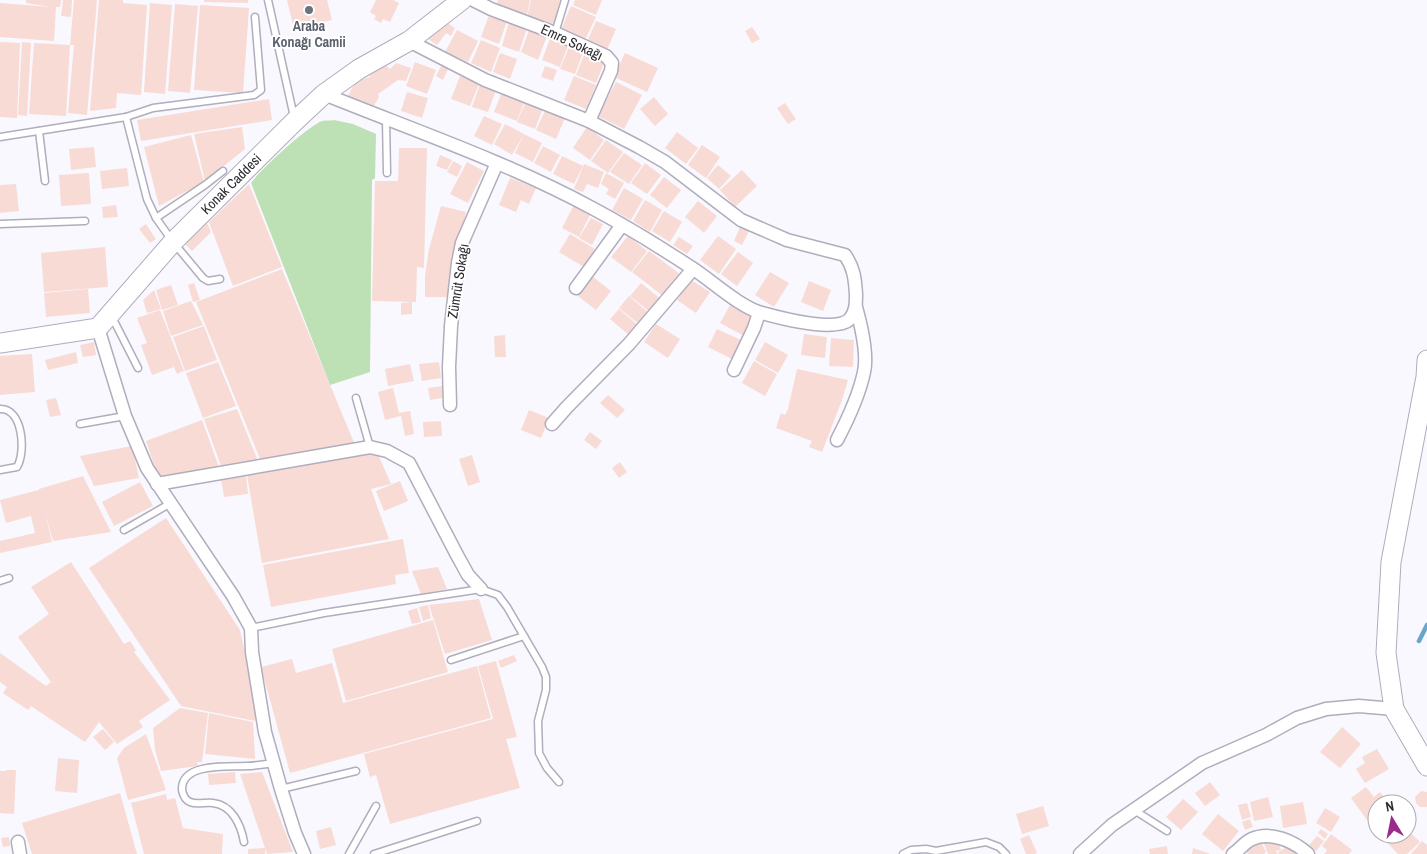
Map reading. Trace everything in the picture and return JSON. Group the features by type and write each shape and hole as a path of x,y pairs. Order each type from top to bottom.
{"street":[{"name":"Konak Caddesi","path":"98,328 173,242 324,94 359,69 409,41 462,0"},
{"name":"Emre Sokağı","path":"474,0 491,9 555,33 606,56 612,63 606,84 589,120"},
{"path":"409,41 485,80 589,120 664,162 741,220 787,240 845,255 851,264 855,278 856,307 863,333 864,371 852,410 837,440"},
{"path":"324,94 530,177 592,208 693,269 759,313 802,322 834,326 849,320 856,307"},
{"name":"Zümrüt Sokağı","path":"450,405 451,326 458,263 462,243 497,164"},
{"path":"576,288 622,225"},
{"path":"552,424 566,406 630,344 693,269"},
{"path":"734,370 759,313"},
{"path":"0,343 98,328 125,416 147,468 233,596 251,628 252,652 264,723 281,789 304,854"},
{"path":"1427,360 1426,377 1391,562 1386,653 1394,709 1427,766"},
{"path":"157,484 370,447 387,451 408,463 468,575 480,589"},
{"path":"1084,852 1112,825 1202,763 1297,718 1326,709 1360,706 1394,709"},
{"path":"1233,854 1252,839 1274,836 1296,844 1308,854"}],"lane":[{"path":"268,0 295,121"},
{"path":"555,33 565,0"},
{"path":"0,137 126,117 153,108 254,95 261,90 255,17"},
{"path":"126,117 147,200 156,218 202,278 208,282 220,279"},
{"path":"386,119 387,173"},
{"path":"39,131 45,181"},
{"path":"156,218 222,172"},
{"path":"0,224 85,221"},
{"path":"111,314 138,368"},
{"path":"356,398 370,447"},
{"path":"0,409 6,408 15,415 22,442 21,460 16,467 0,470"},
{"path":"80,424 125,416"},
{"path":"124,530 171,502"},
{"path":"0,581 10,578"},
{"path":"251,628 324,613 480,589 498,595 542,667 546,678 546,690 538,721 539,753 547,768 559,782"},
{"path":"451,660 524,636"},
{"path":"244,842 240,825 235,817 221,805 212,803 194,804 187,801 183,795 184,779 189,774 210,767 274,763"},
{"path":"281,789 356,771"},
{"path":"349,854 376,806"},
{"path":"1134,810 1167,831"},
{"path":"374,854 477,821"},
{"path":"903,854 911,850 926,849 936,853 986,842 999,847 1006,854"}],"green space":[{"path":"334,120 353,124 376,134 375,178 372,180 370,372 330,385 251,183 274,159 306,131 322,121"}],"building":[{"path":"26,0 61,0 60,7 56,7 54,41 0,37 0,3 51,7 26,3"},
{"path":"63,0 72,0 71,17 61,16"},
{"path":"74,0 97,0 87,115 68,113 74,45 70,45"},
{"path":"99,0 123,0 123,3 147,5 141,95 117,93 116,108 90,111"},
{"path":"204,0 248,0 248,3 204,2"},
{"name":"Araba Konağı Camii","path":"287,0 327,0 332,20 294,29"},
{"path":"376,0 393,0 399,3 390,22 383,19 381,23 374,19 376,16 370,12"},
{"path":"498,0 530,0 527,14 496,7"},
{"path":"531,0 560,0 554,24 527,17"},
{"path":"575,0 602,0 596,15 573,5"},
{"path":"150,3 172,5 165,94 144,92"},
{"path":"175,4 198,6 190,93 168,91"},
{"path":"200,5 249,8 243,93 194,90"},
{"path":"571,6 596,17 584,42 560,32"},
{"path":"489,15 507,21 499,44 481,37"},
{"path":"596,21 616,29 607,50 587,42"},
{"path":"446,22 455,28 451,36 446,33 437,45 428,39"},
{"path":"509,22 527,28 519,52 502,46"},
{"path":"752,27 760,39 752,43 745,31"},
{"path":"457,30 478,41 468,62 445,52"},
{"path":"529,30 547,36 538,60 521,52"},
{"path":"551,36 569,43 560,67 542,60"},
{"path":"481,40 500,48 491,72 471,63"},
{"path":"0,42 20,43 17,118 0,117"},
{"path":"22,42 31,43 27,116 18,115"},
{"path":"34,43 70,45 66,116 29,114"},
{"path":"569,47 583,53 575,74 560,69"},
{"path":"500,53 517,59 510,79 493,72"},
{"path":"625,53 658,68 647,92 614,77"},
{"path":"584,55 604,63 596,83 576,75"},
{"path":"415,62 436,70 427,94 406,86"},
{"path":"396,63 411,68 406,81 398,80 378,94 379,97 374,106 348,96 353,86 359,80 370,77 368,73 384,64 390,69"},
{"path":"441,66 448,69 443,80 436,76"},
{"path":"545,66 557,70 553,81 541,77"},
{"path":"460,76 479,84 470,106 451,99"},
{"path":"574,76 596,85 586,109 564,100"},
{"path":"616,82 642,95 624,129 598,116"},
{"path":"480,84 496,90 488,112 472,107"},
{"path":"407,92 428,98 422,118 401,111"},
{"path":"502,92 525,100 517,121 494,112"},
{"path":"654,97 668,114 655,126 640,109"},
{"path":"269,99 272,120 141,141 137,120"},
{"path":"526,101 543,108 535,129 517,122"},
{"path":"785,103 796,119 788,124 777,108"},
{"path":"546,109 565,118 556,139 536,130"},
{"path":"484,116 502,124 492,145 474,136"},
{"path":"505,124 524,134 512,155 494,144"},
{"path":"242,127 245,149 205,181 194,134"},
{"path":"587,127 604,140 590,160 573,148"},
{"path":"677,132 698,148 686,164 665,148"},
{"path":"524,134 542,143 533,162 515,153"},
{"path":"191,135 204,182 159,206 144,147"},
{"path":"606,140 623,152 608,173 591,161"},
{"path":"702,145 720,157 706,178 688,165"},
{"path":"543,146 560,155 551,172 534,163"},
{"path":"94,147 96,167 71,170 69,149"},
{"path":"399,148 427,148 424,268 417,267 416,302 372,301 375,181 398,181"},
{"path":"624,153 642,165 629,184 610,172"},
{"path":"440,155 452,160 447,170 436,166"},
{"path":"562,156 583,166 574,184 553,174"},
{"path":"453,161 462,166 457,177 447,172"},
{"path":"467,162 484,171 468,203 450,194"},
{"path":"645,163 661,175 647,194 631,183"},
{"path":"584,164 604,172 598,188 587,184 583,192 574,189"},
{"path":"718,165 731,176 719,189 707,178"},
{"path":"127,168 129,186 102,189 100,171"},
{"path":"742,170 757,186 735,207 720,190"},
{"path":"89,173 91,204 61,206 59,175"},
{"path":"606,173 624,183 615,199 606,194 609,189 601,184"},
{"path":"664,177 681,190 667,208 650,195"},
{"path":"510,178 536,188 529,204 521,200 516,212 499,205"},
{"path":"16,184 19,211 0,213 0,185"},
{"path":"249,184 282,267 233,286 209,222"},
{"path":"624,188 643,199 631,220 612,210"},
{"path":"645,200 662,210 650,232 633,221"},
{"path":"698,201 717,216 704,233 685,217"},
{"path":"116,205 118,217 103,218 102,207"},
{"path":"574,205 591,213 579,237 562,228"},
{"path":"441,206 466,212 450,297 425,297 425,276 429,249"},
{"path":"664,211 682,222 670,242 652,231"},
{"path":"591,218 603,224 592,245 579,238"},
{"path":"207,223 211,232 192,251 185,244"},
{"path":"146,224 156,239 150,243 139,229"},
{"path":"740,227 749,231 742,245 734,241"},
{"path":"570,234 595,249 584,267 559,252"},
{"path":"628,236 647,251 631,272 611,257"},
{"path":"718,236 736,249 719,274 700,260"},
{"path":"679,237 693,246 687,254 673,245"},
{"path":"105,247 108,287 44,292 41,253"},
{"path":"649,251 680,274 663,296 632,272"},
{"path":"738,252 753,263 737,286 721,274"},
{"path":"282,269 355,445 260,459 196,302"},
{"path":"770,272 789,283 774,307 755,295"},
{"path":"593,277 611,291 596,310 578,296"},
{"path":"691,280 710,292 696,313 677,300"},
{"path":"809,281 831,290 823,311 801,302"},
{"path":"194,283 200,300 193,302 188,285"},
{"path":"641,283 662,300 651,313 630,296"},
{"path":"171,285 178,305 162,310 156,290"},
{"path":"88,289 90,313 46,317 44,293"},
{"path":"154,290 161,309 147,313 143,300"},
{"path":"629,296 650,314 640,325 619,308"},
{"path":"191,301 203,325 171,336 163,311"},
{"path":"412,302 412,314 401,315 401,303"},
{"path":"730,305 754,318 744,336 720,323"},
{"path":"619,309 639,326 630,336 610,319"},
{"path":"160,310 184,371 177,374 174,367 152,375 141,345 147,343 137,318"},
{"path":"656,324 680,339 668,358 644,342"},
{"path":"204,326 217,360 185,371 173,337"},
{"path":"717,329 741,340 732,359 708,347"},
{"path":"804,334 827,337 825,358 801,355"},
{"path":"505,335 506,357 495,357 494,336"},
{"path":"831,338 854,340 853,367 829,366"},
{"path":"94,342 96,355 83,357 80,345"},
{"path":"765,342 788,355 778,373 755,360"},
{"path":"76,352 78,363 48,370 45,360"},
{"path":"32,354 35,392 0,395 0,356"},
{"path":"754,361 777,374 765,396 742,383"},
{"path":"218,362 236,406 203,418 186,373"},
{"path":"439,362 441,378 422,381 419,364"},
{"path":"410,364 414,381 388,386 385,369"},
{"path":"797,369 848,380 822,452 809,447 812,441 776,428 781,413 785,415 788,409"},
{"path":"442,386 443,398 430,400 428,388"},
{"path":"393,388 399,413 410,411 414,434 405,436 401,416 385,420 378,392"},
{"path":"608,395 625,410 617,418 600,403"},
{"path":"56,398 61,415 50,417 46,400"},
{"path":"237,409 258,461 221,466 204,419"},
{"path":"529,410 549,418 541,438 521,430"},
{"path":"202,420 219,467 158,476 146,441"},
{"path":"441,421 442,436 424,437 423,422"},
{"path":"590,432 602,441 596,449 584,440"},
{"path":"132,446 139,478 94,486 80,456"},
{"path":"377,452 391,484 371,489 389,539 262,563 247,475"},
{"path":"472,455 480,482 468,486 459,459"},
{"path":"620,462 627,472 619,478 612,468"},
{"path":"246,475 248,494 224,497 221,479"},
{"path":"83,476 111,532 53,541 45,513 52,542 0,553 0,541 35,533 31,516 6,523 0,500"},
{"path":"400,481 408,501 384,511 376,491"},
{"path":"140,482 153,506 114,526 102,502"},
{"path":"166,518 240,630 258,711 255,721 181,706 89,568"},
{"path":"403,539 409,573 395,575 396,584 271,607 263,565"},
{"path":"71,562 124,644 130,641 136,650 134,652 170,700 139,721 143,727 117,744 99,722 85,742 31,706 28,710 3,693 7,687 0,682 0,653 46,686 51,682 18,637 49,614 31,587"},
{"path":"438,567 447,589 421,594 412,571"},
{"path":"479,599 492,640 445,654 429,605"},
{"path":"428,605 431,618 423,621 419,607"},
{"path":"417,608 421,622 412,624 408,611"},
{"path":"433,620 448,672 346,701 332,649"},
{"path":"514,655 517,661 501,668 498,661"},
{"path":"292,659 296,673 332,663 343,703 477,666 491,718 290,773 261,667"},
{"path":"496,661 517,737 506,739 520,788 390,824 376,775 370,777 364,754 493,719 478,666"},
{"path":"180,708 208,713 202,762 197,762 198,766 161,771 155,750 153,728"},
{"path":"209,713 253,722 255,759 205,754"},
{"path":"1342,727 1361,744 1340,768 1320,752"},
{"path":"103,729 114,742 105,750 93,737"},
{"path":"146,734 166,790 128,800 117,758 124,748"},
{"path":"1377,749 1389,769 1365,783 1356,769 1365,763 1362,757"},
{"path":"58,758 79,760 77,793 55,791"},
{"path":"16,770 14,814 0,813 0,771"},
{"path":"235,772 236,783 209,785 208,774"},
{"path":"262,772 293,852 267,854 240,774"},
{"path":"1210,782 1220,795 1205,806 1195,793"},
{"path":"1366,787 1372,794 1367,794 1367,820 1351,798"},
{"path":"1421,791 1427,792 1427,807 1420,807 1417,804 1417,795"},
{"path":"120,793 137,854 32,854 22,823"},
{"path":"166,794 167,800 175,798 183,828 223,834 222,854 144,854 131,803"},
{"path":"1268,797 1273,817 1254,821 1250,802"},
{"path":"1183,799 1198,812 1181,830 1166,817"},
{"path":"1303,802 1307,824 1283,828 1280,806"},
{"path":"1247,803 1251,817 1242,820 1238,805"},
{"path":"1043,806 1049,826 1022,834 1016,814"},
{"path":"1325,808 1340,817 1331,832 1316,823"},
{"path":"1218,814 1239,831 1223,851 1202,834"},
{"path":"1250,819 1253,827 1245,830 1242,822"},
{"path":"331,827 336,845 320,849 316,831"},
{"path":"1321,829 1328,834 1325,839 1318,833"},
{"path":"1331,834 1352,850 1349,854 1324,854 1327,850 1322,846"},
{"path":"1029,835 1037,853 1026,854 1020,839"},
{"path":"1317,836 1324,841 1316,851 1309,845"},
{"path":"9,837 10,846 3,847 1,838"},
{"path":"1417,839 1420,842 1407,854 1398,854 1389,844 1417,844"},
{"path":"1263,841 1278,841 1281,850 1276,851 1278,854 1268,854"},
{"path":"1422,841 1427,845 1427,854 1411,854"},
{"path":"1261,842 1266,852 1264,854 1248,854 1246,852"},
{"path":"1291,845 1296,854 1279,854 1278,852"},
{"path":"1167,846 1168,854 1150,854 1149,849"},
{"path":"265,848 265,854 248,854 248,849"},
{"path":"1193,848 1211,854 1192,854"}],"waterway":[{"path":"1419,641 1427,625"}],"place":[{"name":"Araba Konağı Camii","path":"309,10"}]}
